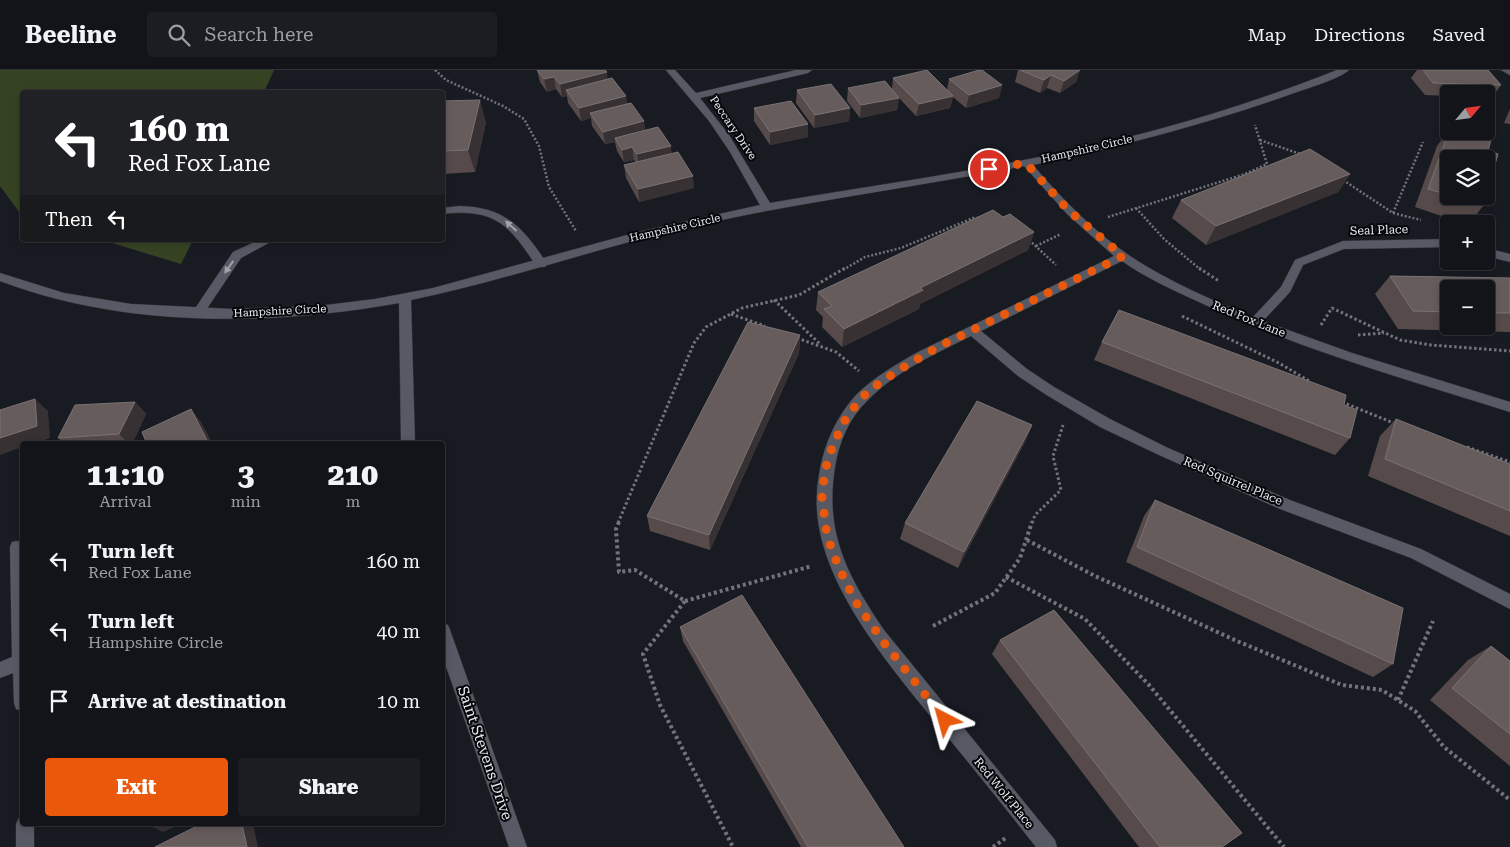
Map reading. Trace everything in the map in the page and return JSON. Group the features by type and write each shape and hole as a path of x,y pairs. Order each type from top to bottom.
{"street":[{"name":"Peccary Drive","path":"670,70 696,96 733,147 767,207"},
{"path":"696,96 808,70"},
{"name":"Hampshire Circle","path":"0,278 52,295 132,310 242,314 291,312 338,308 406,298 541,264 640,236 767,207 1026,163 1195,123 1266,101 1345,70"},
{"path":"1505,70 1510,72"},
{"name":"Red Fox Lane","path":"1026,163 1068,210 1123,256 1180,288 1254,324 1510,407"},
{"path":"445,210 477,208 502,218 522,236 541,264"},
{"path":"198,313 237,255 264,242"},
{"name":"Seal Place","path":"1254,324 1286,289 1299,263 1343,245 1440,242"},
{"path":"1495,254 1510,258"},
{"name":"Red Wolf Place","path":"1048,847 885,644 855,601 827,536 822,497 825,470 833,445 847,416 868,391 930,351 1123,256"},
{"path":"406,298 404,317 408,441"},
{"name":"Red Squirrel Place","path":"972,330 1019,372 1069,404 1154,447 1341,526 1403,548 1510,602"},
{"path":"16,547 20,623"},
{"name":"Saint Stevens Drive","path":"445,639 518,847"},
{"path":"0,670 20,662"},
{"path":"25,826 26,847"}],"path":[{"path":"435,70 446,80 503,106 524,119 538,146 549,187 589,250"},
{"path":"1104,218 1245,174 1267,164 1255,124"},
{"path":"1259,140 1306,157"},
{"path":"1393,213 1423,142"},
{"path":"1341,179 1393,213 1421,220"},
{"path":"1136,208 1158,234 1195,267 1220,282"},
{"path":"685,600 635,570 619,572 616,529 694,343 706,326 742,308 799,294 865,258 901,248 973,218 992,218"},
{"path":"1022,234 1072,281"},
{"path":"1036,246 1061,234"},
{"path":"774,300 823,347"},
{"path":"1319,328 1332,308 1400,340 1431,345 1510,351"},
{"path":"1177,313 1212,332 1288,366 1311,382"},
{"path":"730,314 768,327"},
{"path":"795,337 836,352 877,385"},
{"path":"1334,398 1400,426"},
{"path":"933,626 995,593 1020,558 1035,514 1060,490 1053,456 1069,404"},
{"path":"1465,447 1510,462"},
{"path":"1027,540 1095,576 1342,685 1382,690 1415,711 1444,747 1510,800"},
{"path":"733,847 660,706 643,654 685,600 836,560"},
{"path":"1006,577 1085,619 1149,685 1284,847"},
{"path":"1398,700 1433,621"}],"green space":[{"path":"0,70 274,70 265,90 20,90 20,213 0,186"},
{"path":"109,242 192,242 181,264"}],"building":[{"path":"537,70 605,70 607,72 560,84 554,77 544,79"},
{"path":"927,70 953,96 919,104 893,78"},
{"path":"982,70 1002,85 969,95 949,79"},
{"path":"1020,70 1080,70 1064,81 1051,75 1044,80"},
{"path":"1423,70 1488,70 1501,85 1433,83"},
{"path":"612,78 626,96 579,108 566,90"},
{"path":"885,81 899,98 861,105 848,88"},
{"path":"831,84 850,108 815,115 797,90"},
{"path":"480,100 468,150 445,151 445,101"},
{"path":"791,101 808,124 770,132 754,108"},
{"path":"631,103 644,121 603,132 590,113"},
{"path":"658,127 671,146 637,154 632,147 622,150 615,138"},
{"path":"1446,140 1491,140 1488,150 1442,150"},
{"path":"1310,149 1350,174 1216,226 1181,200"},
{"path":"678,152 693,176 638,189 624,165"},
{"path":"1495,153 1498,154 1495,164"},
{"path":"1440,156 1440,192 1428,189"},
{"path":"993,210 1003,217 1010,214 1034,232 920,288 923,290 844,329 824,309 832,306 818,292"},
{"path":"1390,276 1510,278 1510,313 1495,313 1495,280 1440,280 1440,312 1413,311"},
{"path":"1119,310 1346,395 1344,405 1357,410 1350,438 1102,342"},
{"path":"748,322 800,335 709,535 647,516"},
{"path":"35,399 37,426 0,438 0,410"},
{"path":"977,401 1032,425 964,552 905,523"},
{"path":"135,402 119,434 58,438 75,405"},
{"path":"191,409 207,441 146,441 142,432"},
{"path":"1396,419 1510,464 1510,511 1385,459"},
{"path":"1155,500 1403,608 1393,664 1137,547"},
{"path":"742,595 904,847 808,847 680,627"},
{"path":"1054,610 1242,833 1222,847 1160,847 1000,640"},
{"path":"1491,646 1510,661 1510,734 1452,688"},
{"path":"197,826 242,826 247,847 155,847"}],"route":[{"path":"945,720 885,644 855,601 839,568 827,536 822,497 825,470 833,445 847,416 868,391 899,370 938,347 1123,256 1103,242 1068,210 1026,163 989,169"}]}
